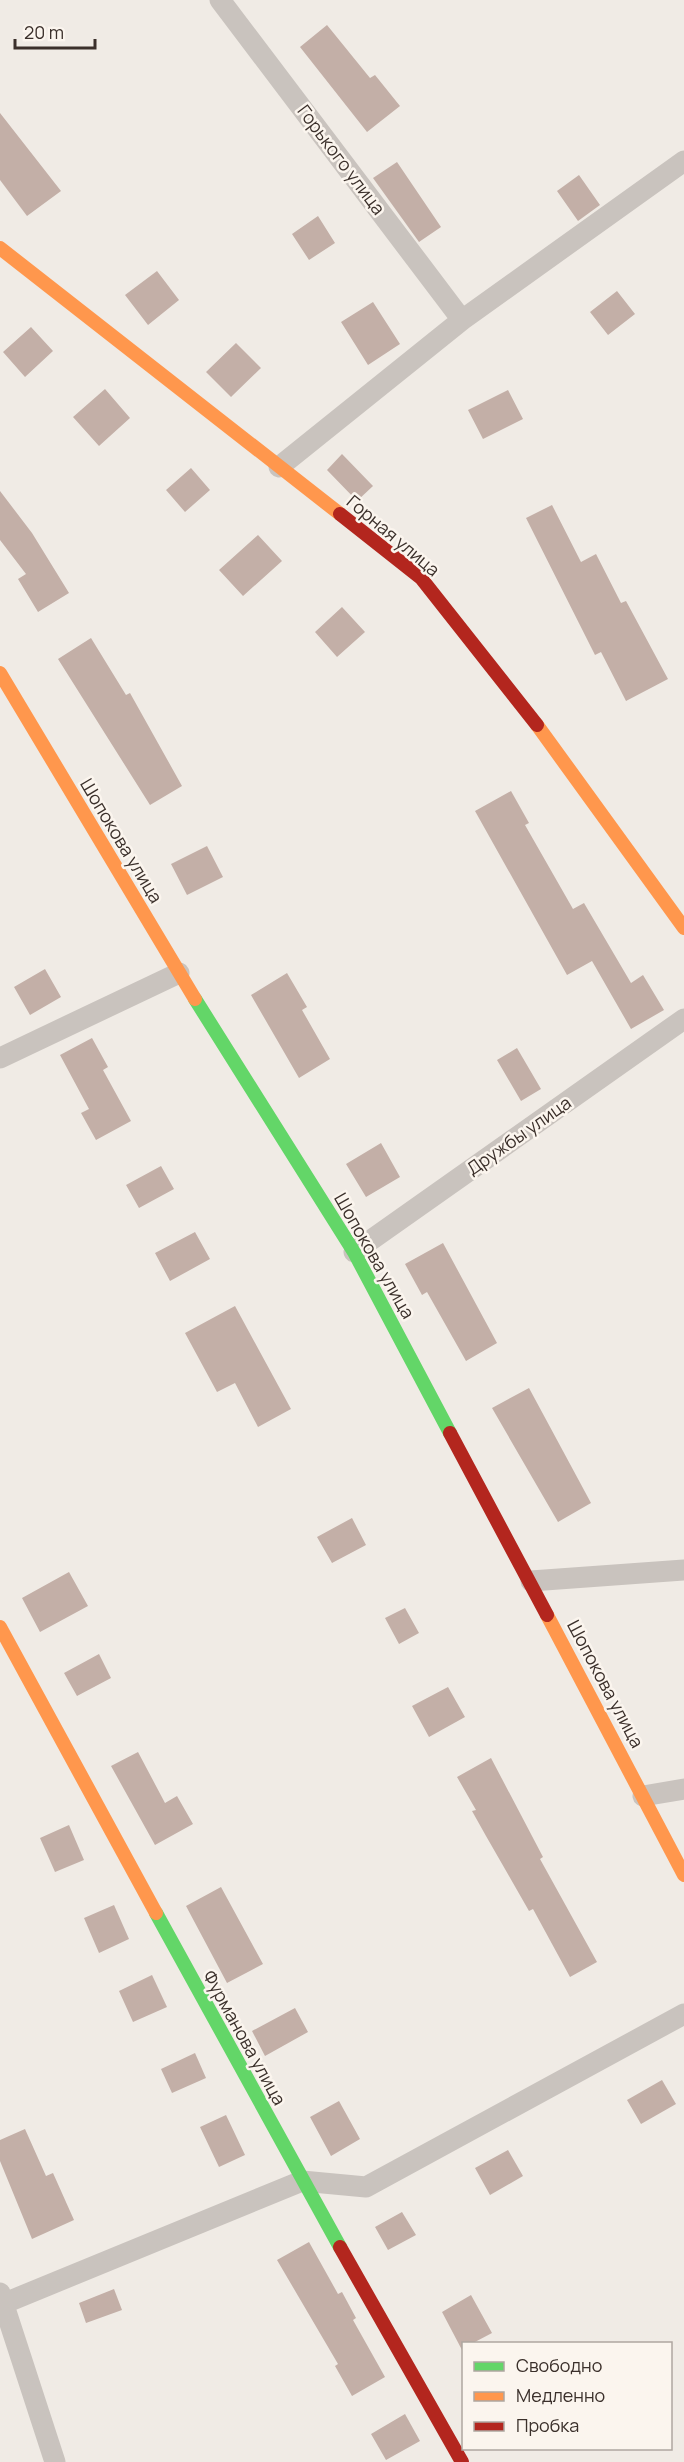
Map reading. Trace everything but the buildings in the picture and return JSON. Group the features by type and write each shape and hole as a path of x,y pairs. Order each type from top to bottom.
{"street":[{"name":"Горького улица","path":"220,0 462,320"},
{"path":"279,467 462,320 684,161"},
{"name":"Горная улица","path":"0,248 421,578 541,730 684,928"},
{"name":"Шопокова улица","path":"0,673 179,973 354,1252 531,1581 684,1875"},
{"path":"0,1058 179,973"},
{"name":"Дружбы улица","path":"354,1252 684,1019"},
{"path":"531,1581 684,1570"},
{"name":"Фурманова улица","path":"0,1628 302,2181 462,2462"},
{"path":"643,1796 684,1789"},
{"path":"55,2462 1,2301 302,2181 366,2187 684,2014"}],"traffic: fast":[{"path":"195,999 354,1252 450,1433"},
{"path":"156,1913 340,2247"}],"traffic: slow":[{"path":"0,248 340,514"},
{"path":"0,673 195,999"},
{"path":"537,725 684,928"},
{"path":"547,1615 684,1875"},
{"path":"0,1627 156,1913"}],"traffic: jam":[{"path":"340,514 421,578 537,725"},
{"path":"450,1433 547,1615"},
{"path":"340,2247 462,2462"}]}
